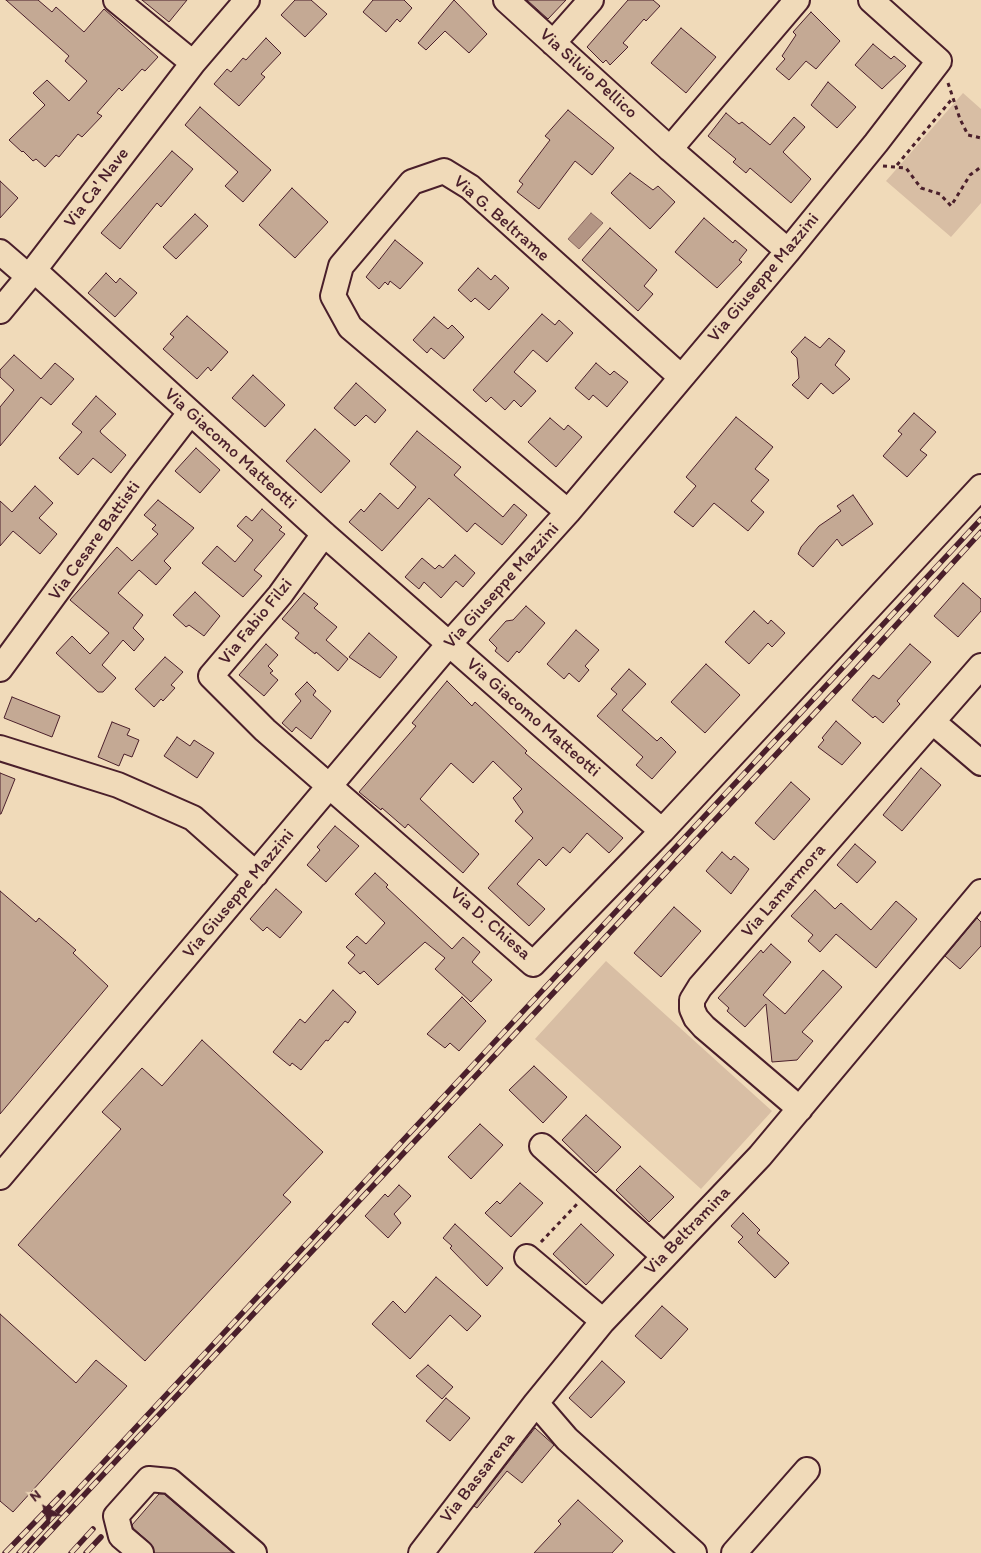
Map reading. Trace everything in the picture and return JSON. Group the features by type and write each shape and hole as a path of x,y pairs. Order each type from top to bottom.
{"street":[{"path":"116,0 193,63"},
{"name":"Via Ca' Nave","path":"0,311 32,274 193,63 246,0"},
{"name":"Via Silvio Pellico","path":"506,0 670,149 788,250"},
{"path":"553,43 591,0"},
{"path":"670,149 797,0"},
{"path":"871,0 940,61 933,70"},
{"name":"Via Giuseppe Mazzini","path":"0,1177 449,644 568,512 788,250 933,70"},
{"name":"Via G. Beltrame","path":"568,512 350,327 333,296 341,266 392,205 412,182 444,171 470,187 681,377"},
{"name":"Via Giacomo Matteotti","path":"0,252 32,274 662,831"},
{"name":"Via Cesare Battisti","path":"0,669 190,413"},
{"path":"662,831 981,487"},
{"name":"Via Fabio Filzi","path":"324,534 280,595 211,676 265,730 330,785"},
{"name":"Via Lamarmora","path":"800,1109 704,1027 696,1018 692,1009 692,1000 700,987 981,666"},
{"path":"933,722 981,763"},
{"path":"0,748 118,785 193,818 256,874"},
{"name":"Via D. Chiesa","path":"330,785 533,964 662,831"},
{"name":"Via Beltramina","path":"536,1403 603,1320 760,1156 981,892"},
{"path":"542,1146 664,1256"},
{"path":"527,1256 603,1320"},
{"path":"536,1403 567,1439 694,1553"},
{"name":"Via Bassarena","path":"421,1553 536,1403"},
{"path":"734,1553 807,1470"},
{"path":"141,1553 121,1536 116,1516 149,1479 170,1481 254,1553"}],"path":[{"path":"933,70 948,83 952,99 968,135 981,138"},
{"path":"897,166 952,99"},
{"path":"857,166 897,166 906,168 921,188 940,194 951,206 970,175 981,167"},
{"path":"527,1256 590,1190"}],"shaded area":[{"path":"963,93 981,109 981,203 951,237 886,181"},
{"path":"591,213 603,223 579,249 568,239"},
{"path":"606,961 772,1111 701,1189 535,1039"}],"building":[{"path":"6,0 38,0 52,12 56,7 84,32 104,9 158,57 145,71 142,69 122,91 119,88 97,113 102,116 82,137 78,134 59,157 56,155 45,167 36,159 33,161 9,140 45,105 33,93 47,80 69,101 87,81 65,61 69,56"},
{"path":"142,0 187,0 169,22"},
{"path":"295,0 311,0 327,14 305,37 281,15"},
{"path":"373,0 404,0 412,8 400,22 397,19 386,32 363,12"},
{"path":"454,0 487,34 469,53 445,31 426,50 418,43"},
{"path":"527,0 566,0 548,19"},
{"path":"628,0 653,0 660,6 646,21 644,19 623,43 628,47 610,65 606,60 603,63 587,47"},
{"path":"811,12 840,41 816,69 806,61 789,80 776,69 785,59 782,56 796,35 793,32"},
{"path":"681,28 716,57 686,93 651,63"},
{"path":"266,38 281,53 261,74 265,77 239,106 214,84 227,69 231,72 243,58 246,60"},
{"path":"873,44 891,59 894,56 906,66 882,89 855,65"},
{"path":"828,82 856,107 837,128 811,105"},
{"path":"200,107 271,170 243,202 225,186 238,172 185,125"},
{"path":"568,110 614,148 592,175 575,161 539,209 517,192 523,184 519,181 550,140 545,136"},
{"path":"726,113 739,124 742,122 770,145 794,117 805,127 783,152 811,179 791,203 750,168 746,173 733,162 736,159 708,136"},
{"path":"172,151 193,169 161,207 157,203 120,249 101,233"},
{"path":"630,173 653,190 658,186 675,202 650,229 611,193"},
{"path":"0,181 18,198 0,218"},
{"path":"292,188 328,222 295,258 259,225"},
{"path":"195,214 208,226 176,259 163,247"},
{"path":"704,218 733,243 735,240 747,250 739,260 742,262 717,288 675,252"},
{"path":"610,228 657,270 644,286 653,294 638,311 582,260"},
{"path":"395,240 423,263 400,289 390,281 388,285 385,282 379,289 366,277"},
{"path":"478,268 491,280 495,275 509,288 489,310 475,298 471,302 458,290"},
{"path":"106,273 116,283 120,278 137,293 115,317 88,293"},
{"path":"542,314 555,325 559,320 573,333 547,362 533,350 514,372 536,391 521,407 514,400 505,410 491,397 486,402 473,390"},
{"path":"187,316 228,352 211,371 208,367 197,379 163,349 174,337 170,334"},
{"path":"434,317 448,329 452,325 464,337 444,359 431,348 427,353 413,340"},
{"path":"805,337 820,348 829,338 845,351 835,365 850,379 833,394 821,383 808,399 792,385 799,378 797,358 791,352"},
{"path":"14,355 41,379 55,363 74,379 51,405 41,397 0,446 0,407 14,390 0,377 0,370"},
{"path":"596,363 610,375 614,371 628,382 607,407 593,395 589,400 575,388"},
{"path":"253,375 285,405 265,427 232,398"},
{"path":"356,383 386,410 375,423 366,415 355,426 334,408"},
{"path":"96,396 116,414 100,431 101,433 126,455 111,473 93,458 78,475 59,458 82,432 72,424"},
{"path":"914,413 936,432 920,450 927,455 907,477 883,456 902,434 898,431"},
{"path":"736,417 773,447 755,469 769,480 751,501 764,512 748,531 714,503 693,527 674,512 696,486 686,477"},
{"path":"550,418 564,430 568,425 582,437 556,467 528,442"},
{"path":"315,429 350,461 321,493 286,461"},
{"path":"417,431 461,467 454,475 503,517 514,504 527,515 502,545 475,523 467,532 429,498 382,551 349,522 361,509 364,512 380,493 398,509 416,487 390,464"},
{"path":"196,448 220,470 200,493 175,471"},
{"path":"35,486 53,503 39,518 57,534 40,554 13,531 0,546 0,501 12,512"},
{"path":"853,495 873,524 842,546 837,539 813,567 798,554 801,547 819,526 841,511 837,506"},
{"path":"158,500 194,528 164,561 171,568 156,585 139,570 118,593 143,615 133,628 144,639 134,651 123,640 102,665 116,678 103,692 98,692 56,653 72,636 90,654 109,633 70,600 117,547 132,561 158,534 152,529 156,525 144,515"},
{"path":"262,509 282,527 279,530 285,534 254,570 262,576 243,597 202,563 217,546 235,562 253,540 237,526 246,516 252,521"},
{"path":"455,555 475,573 463,587 456,581 441,598 424,582 419,589 405,577 422,558 435,569 439,565 443,568"},
{"path":"963,583 981,599 981,611 958,637 934,616"},
{"path":"195,592 220,616 204,636 189,625 186,627 173,615"},
{"path":"304,593 318,604 314,608 337,627 326,640 348,659 338,671 316,652 315,654 295,638 299,633 282,619"},
{"path":"526,606 545,623 519,653 517,651 508,662 495,651 497,648 489,640 506,621 513,620"},
{"path":"754,611 768,624 771,620 785,633 772,647 768,643 749,664 725,642"},
{"path":"576,630 599,650 585,666 589,670 579,682 569,673 564,679 547,664"},
{"path":"369,633 397,657 380,678 349,657"},
{"path":"266,644 278,655 268,666 273,671 270,673 278,680 264,696 239,675"},
{"path":"910,644 931,662 897,701 900,704 883,723 875,716 873,718 852,700 873,675 879,679"},
{"path":"165,657 183,672 171,685 175,688 163,701 161,699 154,707 135,689"},
{"path":"706,664 740,695 705,733 671,702"},
{"path":"629,669 646,684 622,710 657,741 661,737 676,752 652,779 636,765 643,757 597,716 617,694 611,689"},
{"path":"447,681 472,706 475,702 527,751 525,753 623,838 609,853 587,833 570,853 563,847 546,866 539,859 517,884 545,909 529,926 488,888 533,838 515,821 523,812 513,798 522,789 493,761 473,783 451,763 420,799 479,854 463,873 408,824 405,828 382,808 381,810 359,792 416,726 412,723"},
{"path":"307,682 316,691 313,695 331,711 311,739 296,727 292,732 282,723 301,701 295,694"},
{"path":"12,697 60,716 52,737 4,718"},
{"path":"836,721 861,743 842,765 818,747 824,740 822,738"},
{"path":"112,722 130,729 127,735 139,740 132,757 124,754 119,766 98,757"},
{"path":"177,737 190,746 194,740 214,753 197,778 164,756"},
{"path":"921,768 941,785 902,831 883,815"},
{"path":"0,773 15,779 1,814 0,814"},
{"path":"791,782 810,799 774,840 755,823"},
{"path":"335,826 359,846 326,882 307,865 320,850 317,847"},
{"path":"855,844 876,862 857,883 837,865"},
{"path":"722,852 731,860 734,856 749,869 731,894 706,871"},
{"path":"375,873 388,885 386,887 452,949 463,937 480,952 472,962 492,980 471,1002 435,969 445,958 425,942 378,985 364,971 360,974 348,963 355,955 346,947 357,936 366,944 385,923 355,894"},
{"path":"276,889 302,912 280,938 267,927 263,931 250,919"},
{"path":"815,890 835,909 841,903 871,930 896,901 917,919 876,968 836,934 820,952 808,941 813,935 791,916"},
{"path":"0,891 36,922 39,918 76,950 73,953 108,986 0,1114"},
{"path":"674,907 701,931 661,977 634,953"},
{"path":"977,918 981,922 981,946 960,969 945,956"},
{"path":"771,944 791,962 763,995 785,1014 823,970 842,987 802,1032 813,1041 797,1060 772,1062 766,1004 745,1027 727,1011 729,1008 718,998 761,950 763,953"},
{"path":"333,990 356,1012 348,1023 345,1021 328,1041 326,1040 301,1070 292,1063 290,1066 273,1052 300,1019 305,1023"},
{"path":"462,997 486,1021 459,1051 450,1043 445,1048 427,1034"},
{"path":"202,1040 323,1152 283,1195 291,1202 145,1361 18,1245 121,1129 102,1112 142,1068 162,1086"},
{"path":"534,1066 567,1097 543,1123 509,1090"},
{"path":"586,1115 621,1147 596,1173 562,1140"},
{"path":"480,1124 503,1145 471,1179 448,1157"},
{"path":"640,1166 674,1197 649,1222 616,1190"},
{"path":"520,1183 543,1203 511,1237 485,1213 497,1201 500,1204"},
{"path":"399,1185 411,1196 394,1214 401,1223 388,1238 365,1216 385,1194 388,1197"},
{"path":"743,1213 760,1230 757,1233 789,1263 775,1278 738,1242 743,1237 731,1226"},
{"path":"455,1224 503,1268 487,1286 450,1248 452,1246 443,1238"},
{"path":"581,1224 614,1255 586,1285 553,1254"},
{"path":"436,1277 481,1316 467,1331 450,1315 410,1359 372,1324 393,1301 405,1313"},
{"path":"662,1306 688,1329 661,1359 635,1336"},
{"path":"0,1314 76,1383 96,1360 127,1386 13,1512 0,1501"},
{"path":"602,1361 625,1382 591,1418 569,1398"},
{"path":"428,1365 453,1387 442,1399 416,1376"},
{"path":"446,1398 470,1418 450,1441 426,1421"},
{"path":"535,1428 554,1445 522,1483 507,1471 477,1508 474,1506"},
{"path":"159,1494 164,1494 233,1553 154,1553 150,1543 132,1525"},
{"path":"578,1500 623,1541 612,1553 534,1553 561,1524 558,1521"}],"railway":[{"path":"19,1553 981,519"},
{"path":"30,1553 857,668 981,532"},
{"path":"5,1553 63,1493"},
{"path":"71,1553 93,1529"},
{"path":"86,1553 101,1537"}]}
